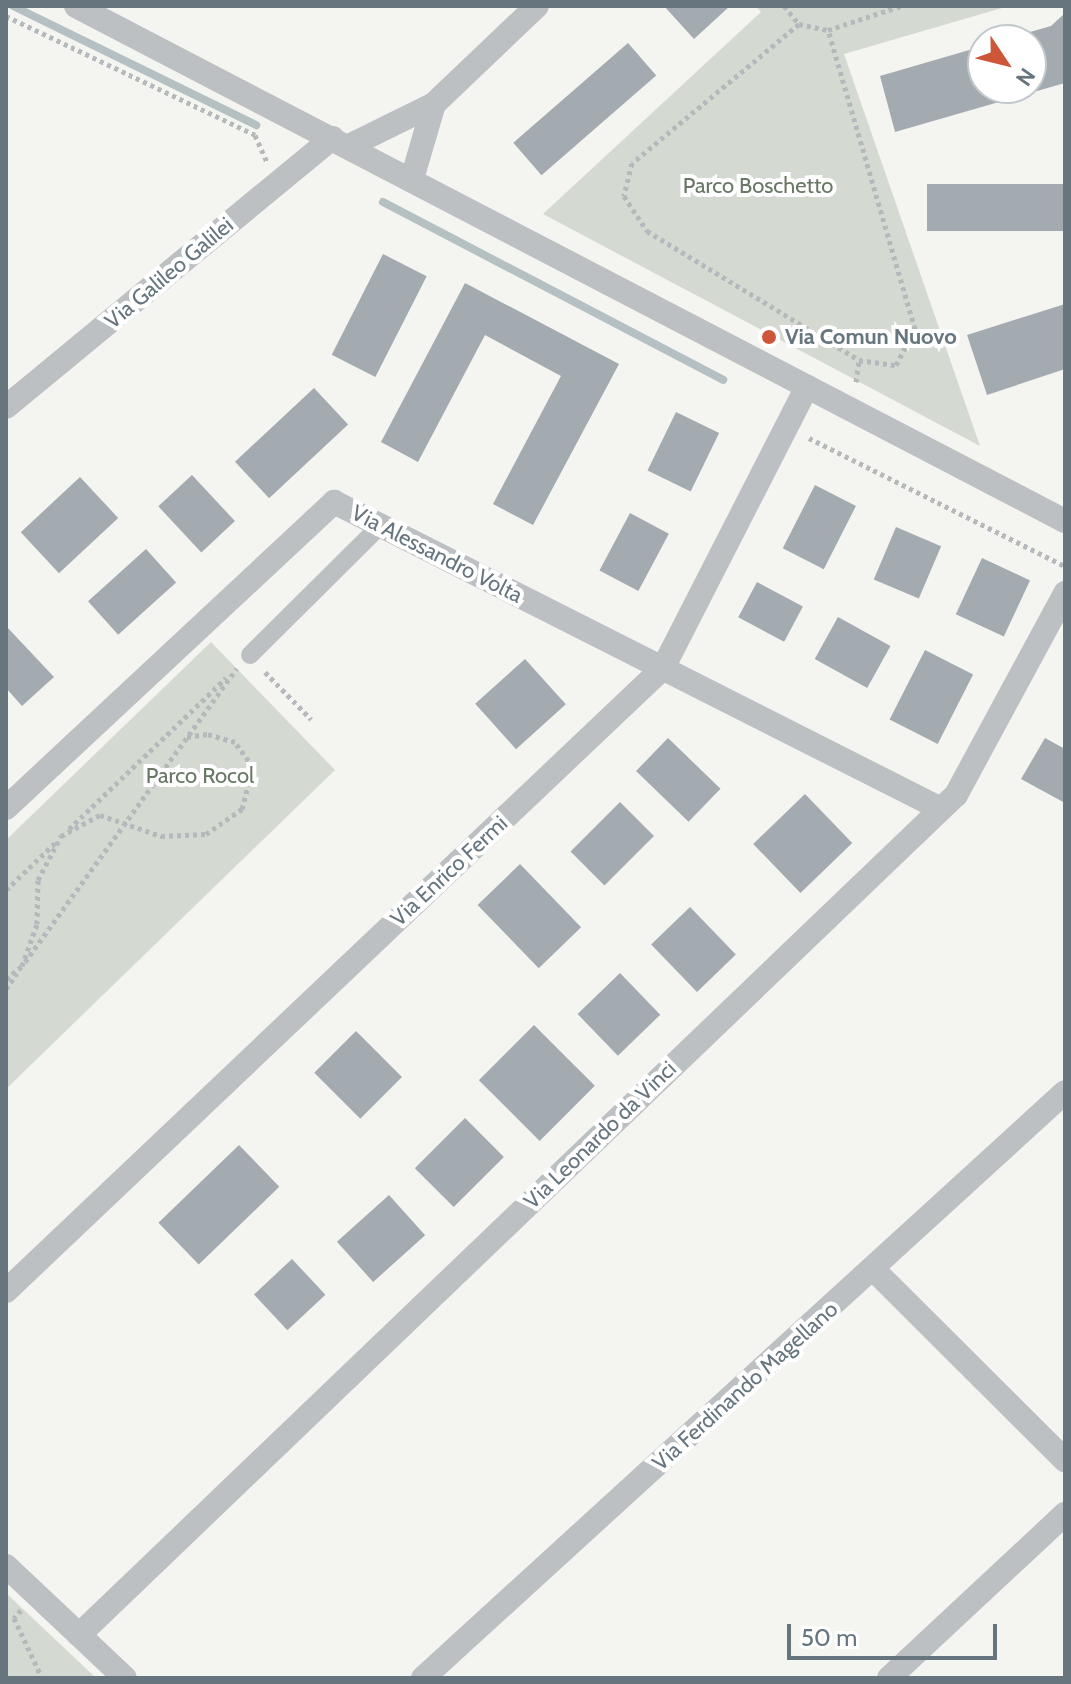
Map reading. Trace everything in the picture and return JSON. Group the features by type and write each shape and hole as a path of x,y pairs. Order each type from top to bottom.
{"street":[{"path":"76,6 1065,521"},
{"path":"412,179 434,104 537,6"},
{"name":"Via Galileo Galilei","path":"6,407 341,142 434,104"},
{"name":"Via Enrico Fermi","path":"6,1291 663,668 807,387"},
{"name":"Via Alessandro Volta","path":"6,808 334,502 941,809"},
{"path":"244,661 381,525"},
{"name":"Via Leonardo da Vinci","path":"79,1635 956,795 1065,593"},
{"name":"Via Ferdinando Magellano","path":"423,1678 1065,1092"},
{"path":"873,1269 1065,1460"},
{"path":"889,1678 1065,1514"},
{"path":"6,1566 125,1678"}],"path":[{"path":"784,6 799,24 828,30 901,6"},
{"path":"6,16 255,135 268,166 256,176"},
{"path":"799,24 632,163 624,196 647,231 859,360 896,365 915,329 828,30"},
{"path":"856,382 859,360"},
{"path":"786,427 1065,566"},
{"path":"6,989 244,661"},
{"path":"6,890 244,661"},
{"path":"6,979 22,966 37,924 38,880 61,836 100,815 161,836 206,834 242,809 253,767 235,742 207,734 186,737"},
{"path":"26,1603 14,1618 42,1678"}],"green space":[{"name":"Parco Boschetto","path":"756,6 1009,6 844,54 980,446 543,214 761,12"},
{"name":"Parco Rocol","path":"211,642 335,770 6,1089 6,840"},
{"path":"6,1593 96,1678 6,1678"}],"building":[{"path":"664,6 730,6 694,39"},
{"path":"1065,13 1065,83 1047,88 1047,27"},
{"path":"628,43 656,75 541,175 513,143"},
{"path":"967,51 967,104 992,104 895,132 880,76"},
{"path":"927,184 1065,184 1065,231 927,231"},
{"path":"383,254 427,276 375,377 332,355"},
{"path":"465,283 619,364 533,525 493,504 561,376 485,335 418,462 381,442"},
{"path":"1065,304 1065,369 987,395 967,335"},
{"path":"314,388 348,425 269,498 235,462"},
{"path":"676,412 719,433 691,491 648,470"},
{"path":"192,475 235,521 201,552 158,506"},
{"path":"80,477 118,518 59,573 21,532"},
{"path":"815,485 856,506 824,569 783,548"},
{"path":"630,513 669,534 638,591 599,570"},
{"path":"896,527 941,546 919,599 874,579"},
{"path":"146,549 176,582 118,635 88,601"},
{"path":"982,558 1030,580 1004,637 956,614"},
{"path":"757,582 803,606 784,642 738,617"},
{"path":"838,617 890,646 867,688 815,659"},
{"path":"6,626 54,677 22,706 6,688"},
{"path":"925,650 973,675 938,744 890,719"},
{"path":"525,659 566,704 516,749 475,704"},
{"path":"668,738 721,789 689,822 636,771"},
{"path":"1045,738 1065,749 1065,803 1021,779"},
{"path":"805,794 852,843 800,893 753,844"},
{"path":"620,802 654,836 604,885 571,851"},
{"path":"520,864 581,927 539,968 478,905"},
{"path":"690,907 736,954 697,992 651,945"},
{"path":"620,973 660,1015 618,1056 578,1014"},
{"path":"534,1025 595,1086 540,1141 479,1080"},
{"path":"356,1031 402,1077 360,1119 314,1073"},
{"path":"465,1118 504,1157 454,1207 415,1168"},
{"path":"239,1145 279,1187 199,1265 158,1223"},
{"path":"389,1195 425,1235 373,1282 337,1242"},
{"path":"292,1259 325,1295 287,1330 254,1294"}],"waterway":[{"path":"13,6 256,125"},
{"path":"383,202 723,380"}],"place":[{"name":"Via Comun Nuovo","path":"769,337"}]}
